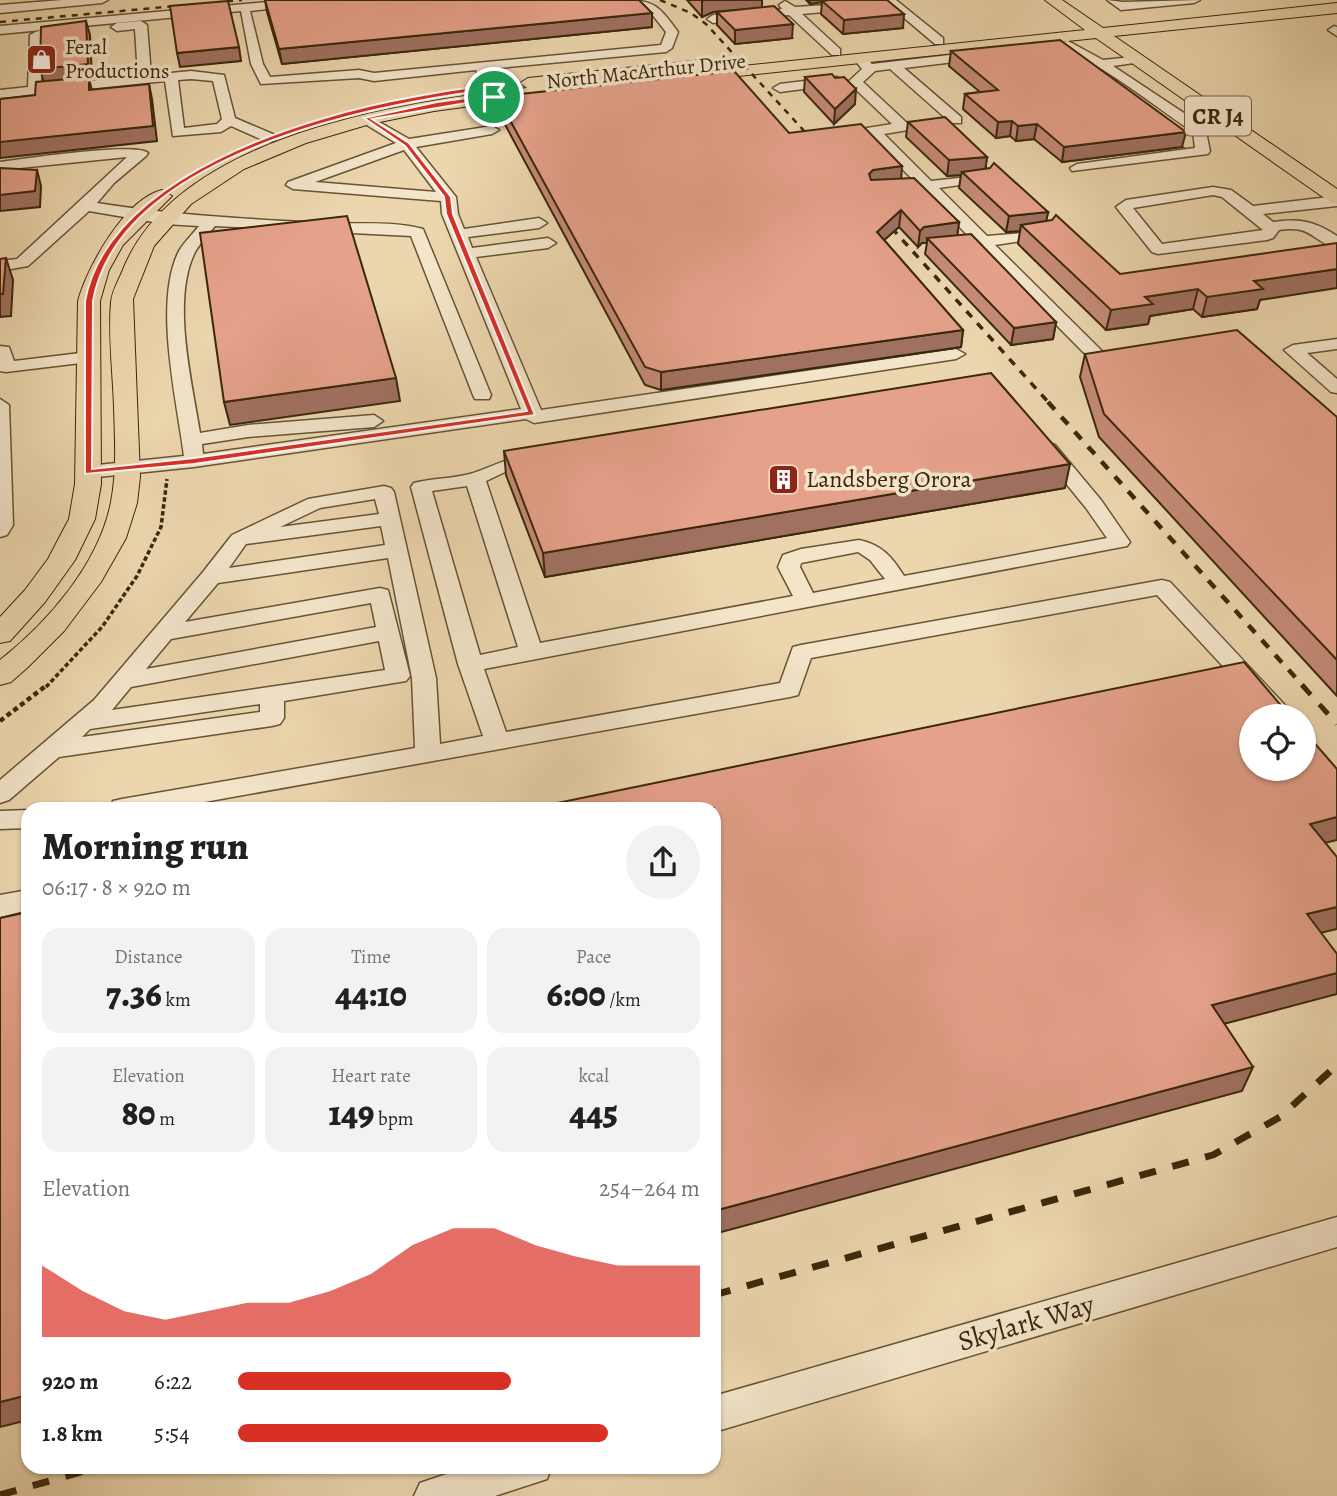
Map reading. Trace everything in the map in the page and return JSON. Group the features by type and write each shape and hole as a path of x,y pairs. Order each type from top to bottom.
{"main road":[{"name":"CR J4","path":"1052,0 1105,29 1337,178"},
{"name":"CR J4","path":"1075,0 1137,60 1337,199"},
{"name":"North MacArthur Drive","path":"0,634 35,596 61,560 82,519 88,472 89,301 102,261 122,233 141,214 167,191 200,170 270,138 356,110 492,92 1105,29 1325,0"},
{"name":"North MacArthur Drive","path":"0,675 49,629 85,584 112,539 121,514 128,467 122,299 126,276 137,252 186,199 240,165 307,136 367,118 492,92 749,70 852,57 939,41 1337,8"}],"street":[{"path":"0,9 102,0"},
{"path":"0,30 327,0"},
{"path":"246,13 257,64 266,81 359,74 374,77 666,48 672,32 652,7 632,0"},
{"path":"780,0 804,22 870,69 855,82 903,127 850,134"},
{"path":"889,0 939,41"},
{"path":"1113,0 1121,6 1194,0"},
{"path":"713,19 792,11 866,10 804,22 726,30"},
{"path":"32,95 36,35 141,25 145,80"},
{"path":"852,57 893,65 1068,45 1200,130 1232,125"},
{"path":"1101,64 1137,60"},
{"path":"893,65 956,120"},
{"path":"480,66 492,92"},
{"path":"0,94 32,95 191,75 219,78 229,120"},
{"path":"171,77 178,134 221,128 229,120"},
{"path":"780,88 859,79"},
{"path":"1158,102 1191,97"},
{"path":"367,118 402,141 448,197 450,214 534,417 956,354"},
{"path":"229,120 270,138"},
{"path":"448,197 293,185 402,141 491,125"},
{"path":"1077,168 1203,151 1200,130"},
{"path":"873,131 1103,362"},
{"path":"0,166 117,153 141,153 22,263 0,266"},
{"path":"902,188 982,178"},
{"path":"1270,227 1271,231 1267,235 1156,255 1124,207 1128,203 1220,191 1270,227 1302,222 1310,224 1337,243"},
{"path":"1251,211 1337,199"},
{"path":"86,206 165,219 325,228 389,228 417,232 482,395"},
{"path":"194,461 178,333 177,299 180,272 187,253 210,222"},
{"path":"458,234 539,223"},
{"path":"956,245 1042,234"},
{"path":"466,254 548,243"},
{"path":"1337,344 1293,351 1337,388"},
{"path":"0,352 3,351 6,368 89,357"},
{"path":"0,405 3,525 0,531"},
{"path":"88,472 194,461 532,413"},
{"path":"192,440 248,431 396,420 418,430"},
{"path":"470,664 1121,542 1094,504 1035,433"},
{"path":"497,742 470,664 421,486 475,479 500,467 555,458"},
{"path":"475,479 531,651"},
{"path":"0,794 84,722 124,681 211,578 239,539 315,503 384,492 424,678 428,755"},
{"path":"806,600 789,567 791,560 801,555 859,546 868,548 876,551 898,583"},
{"path":"211,578 397,550"},
{"path":"157,802 790,688 801,652 1162,587 1272,704"},
{"path":"84,722 398,676 380,595 165,632"},
{"path":"124,681 388,632"},
{"path":"54,749 272,718 272,695"},
{"path":"0,820 21,819"},
{"path":"0,906 21,902"},
{"name":"Skylark Way","path":"721,1412 1337,1232"},
{"path":"433,1496 507,1474"}],"path":[{"path":"0,721 42,691 77,654 102,627 137,576 161,527 167,464"}],"building":[{"path":"265,0 639,0 652,13 279,49"},
{"path":"887,0 904,14 844,20 822,1"},
{"path":"228,1 239,47 177,53 170,6"},
{"path":"774,6 793,24 735,30 717,12"},
{"path":"86,21 88,64 40,69 41,27"},
{"path":"1060,40 1186,132 1064,147 1037,124 1018,126 1012,121 998,122 965,94 998,90 951,51"},
{"path":"734,71 789,133 861,124 902,166 873,170 869,174 871,180 914,178 959,222 924,227 920,231 901,210 877,232 963,330 661,372 645,367 500,102 511,95"},
{"path":"832,74 835,78 844,77 856,89 835,109 805,77"},
{"path":"89,77 89,90 149,84 153,126 0,142 0,99 35,95 36,82"},
{"path":"945,117 987,157 949,160 908,122"},
{"path":"994,163 1048,212 1009,216 962,172 990,168"},
{"path":"0,168 37,170 35,191 0,195"},
{"path":"1056,215 1120,274 1337,243 1337,269 1254,281 1263,289 1207,297 1198,289 1145,297 1153,304 1111,310 1021,225 1052,220"},
{"path":"347,216 396,378 224,402 200,233"},
{"path":"971,234 1056,322 1014,328 927,238"},
{"path":"6,258 3,294 0,294 0,259"},
{"path":"1237,330 1337,417 1337,660 1104,414 1085,354"},
{"name":"Landsberg Orora","path":"991,373 1070,464 543,553 504,451"},
{"path":"1244,662 1280,704 1239,704 1239,781 1316,781 1316,745 1337,769 1337,817 1310,824 1337,857 1337,907 1307,914 1337,954 1337,973 1212,1005 1253,1067 721,1209 721,802 562,802"},
{"path":"21,914 21,1397 0,1402 0,918"}],"railway":[{"path":"0,22 242,0"},
{"path":"660,0 691,13 706,24 818,146"},
{"path":"881,216 1049,403"},
{"path":"1048,402 1304,687"},
{"path":"1302,685 1337,724"},
{"path":"721,1293 1213,1155 1280,1117 1337,1065"},
{"path":"0,1495 74,1474"}],"place":[{"name":"Feral Productions","path":"42,59"},
{"name":"Landsberg Orora","path":"783,479"}],"route":[{"path":"491,88 494,97 437,104 367,118 407,144 448,197 450,214 532,413 194,461 88,472 89,301 92,286 102,261 122,233 146,209 167,191 200,170 238,151 314,122 387,103 442,94 491,88"}]}
